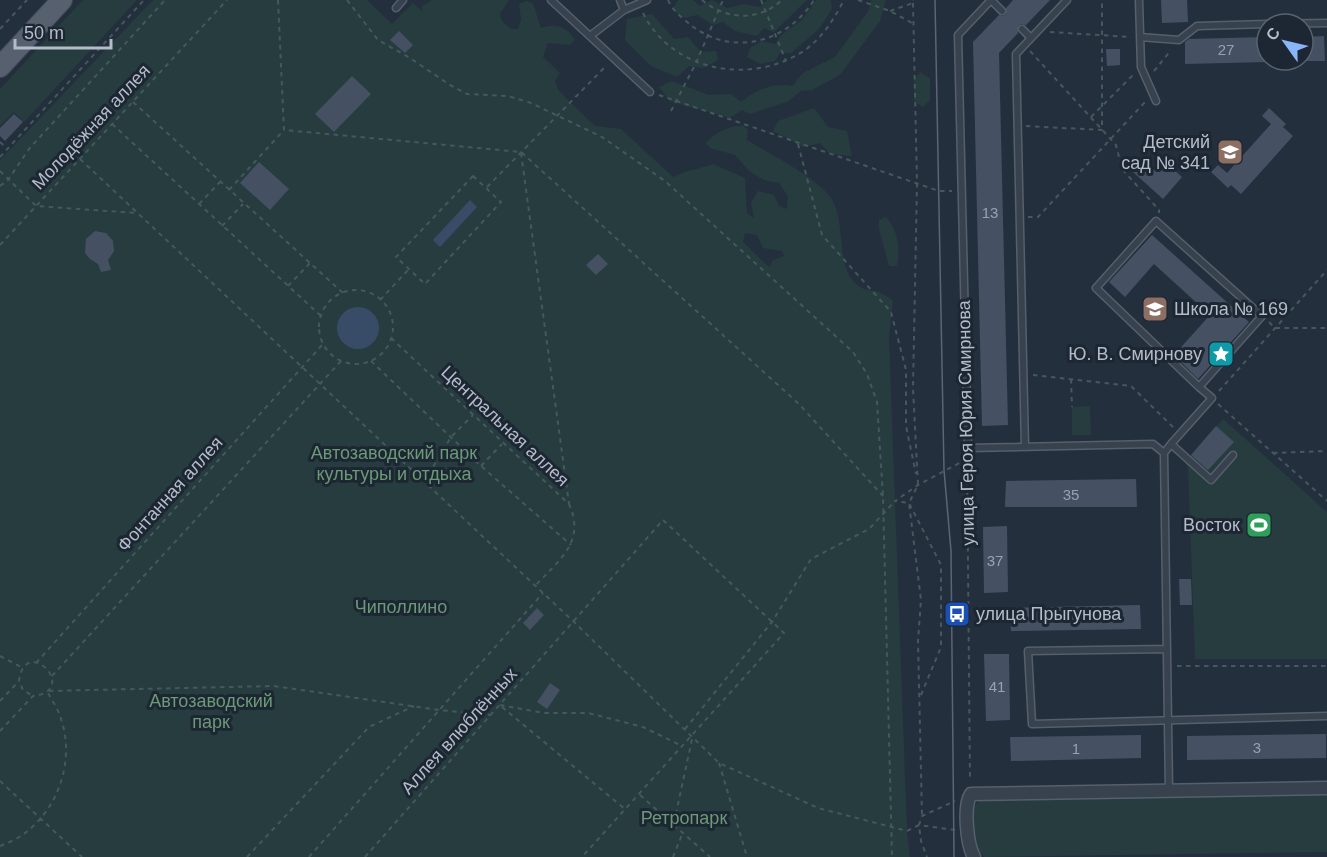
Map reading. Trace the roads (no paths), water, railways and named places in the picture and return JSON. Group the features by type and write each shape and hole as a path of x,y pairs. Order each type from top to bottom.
{"main road":[{"path":"0,67 62,0"}],"street":[{"path":"974,857 969,849 969,797 1327,788"}],"lane":[{"path":"396,8 403,0"},
{"path":"551,0 650,92"},
{"path":"620,0 624,10"},
{"path":"590,36 624,10 647,0"},
{"path":"991,0 1002,11"},
{"name":"улица Героя Юрия Смирнова","path":"991,0 958,35 968,448 1025,447"},
{"path":"1067,0 1016,54 1025,447 1153,444 1164,453"},
{"path":"1139,0 1141,67 1156,101"},
{"path":"1140,37 1179,40 1197,26 1255,24"},
{"path":"1022,30 1031,38"},
{"path":"1169,791 1164,453 1212,398 1199,387 1096,288 1156,221 1262,316 1199,387"},
{"path":"1171,444 1211,480 1233,455"},
{"path":"1167,649 1028,651 1032,724 1327,716"}],"water":[{"path":"470,200 477,207 440,247 433,240"},
{"path":"358,307 366,308 373,313 378,320 378,336 373,343 366,348 358,349 350,348 343,343 338,336 337,328 338,320 343,313 350,308"}],"tram line":[{"path":"935,0 944,470 951,551 954,857"}],"place":[{"name":"Детский сад № 341","path":"1230,152"},
{"name":"Школа № 169","path":"1155,309"},
{"name":"Ю. В. Смирнову","path":"1221,354"},
{"name":"Восток","path":"1259,525"},
{"name":"улица Прыгунова","path":"957,614"}],"park label":[{"name":"Автозаводский парк культуры и отдыха","path":"394,463"},
{"name":"Чиполлино","path":"401,607"},
{"name":"Автозаводский парк","path":"211,711"},
{"name":"Ретропарк","path":"684,818"}]}
